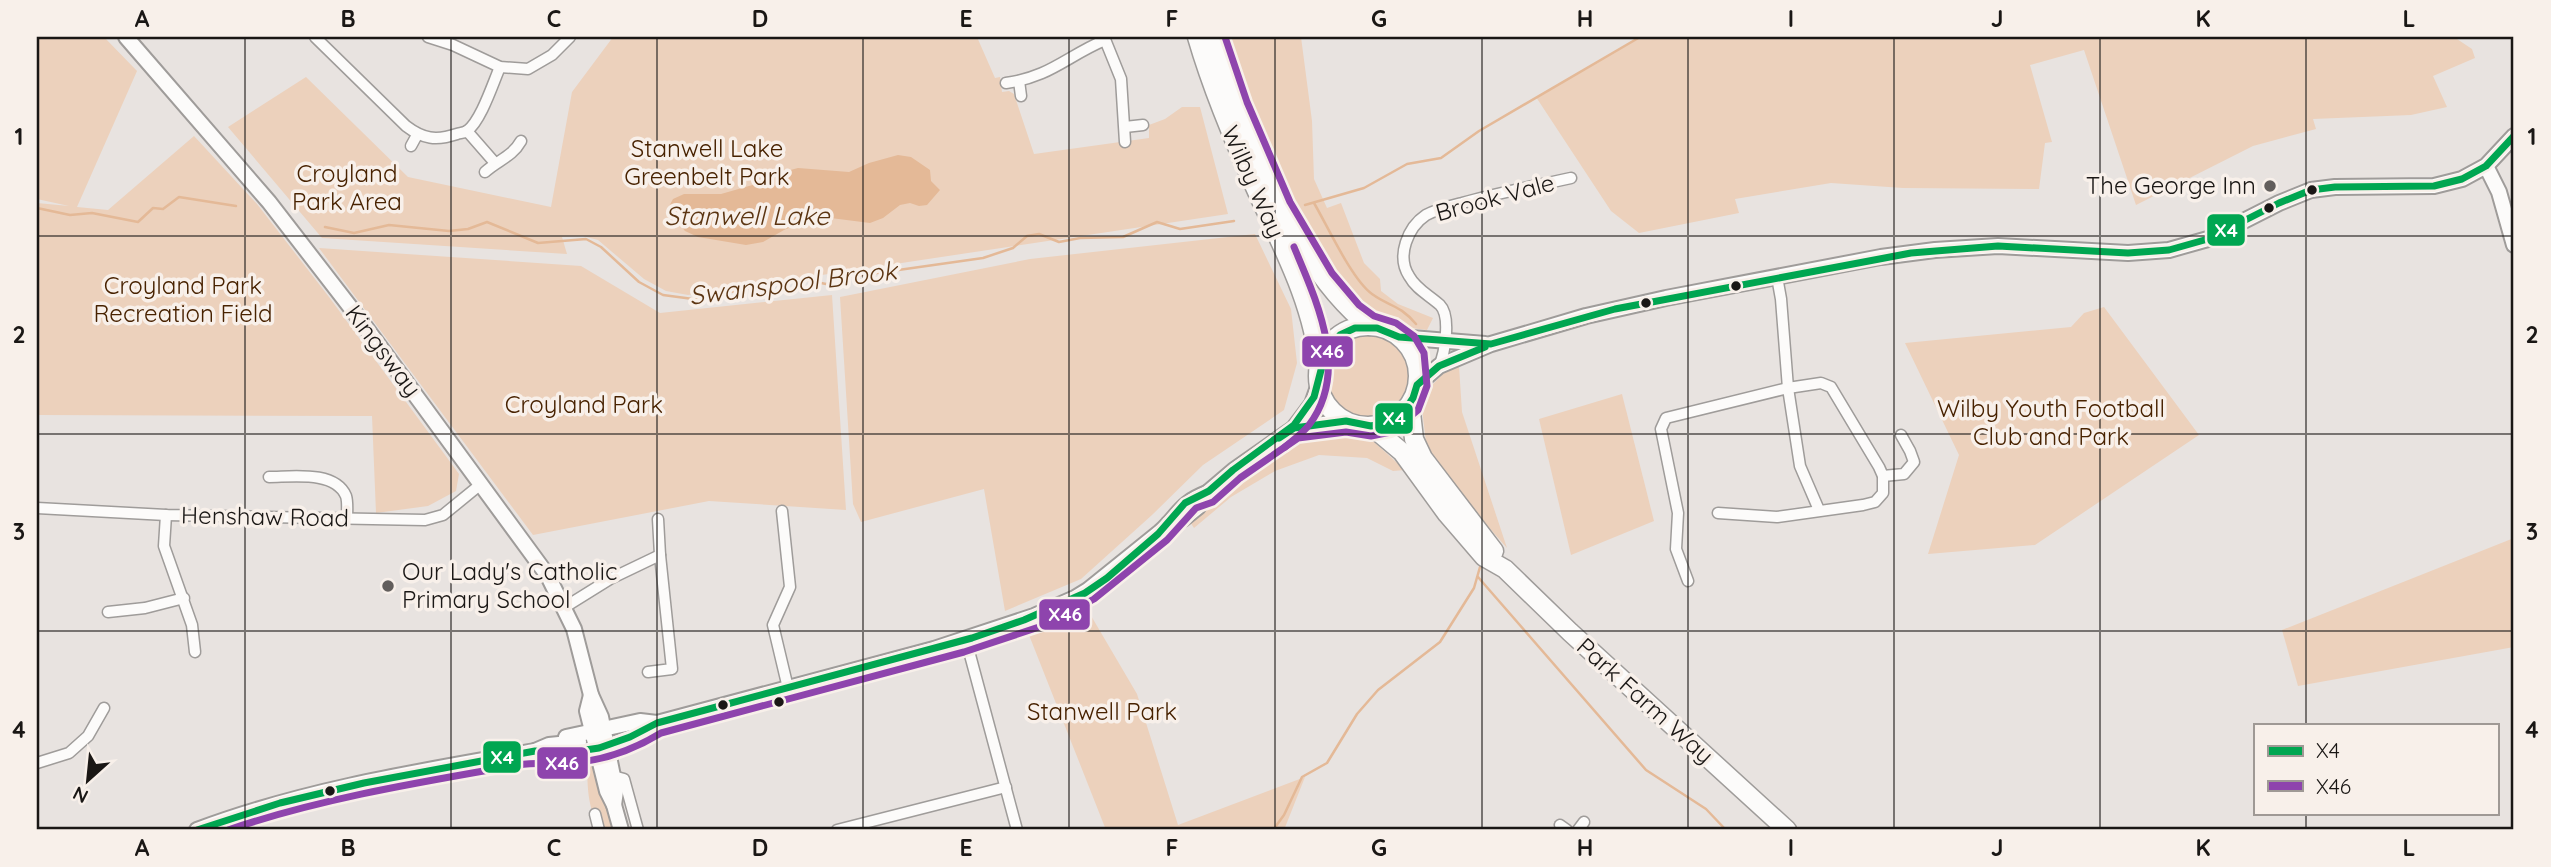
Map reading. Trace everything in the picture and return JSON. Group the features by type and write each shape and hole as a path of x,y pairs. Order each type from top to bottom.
{"highway":[{"name":"Wilby Way","path":"1198,37 1221,108 1300,289 1317,343 1319,375"},
{"name":"Wilby Way","path":"1214,37 1237,106 1281,207 1323,279 1352,313 1369,326"},
{"path":"1369,326 1390,331 1399,337 1415,358 1417,385 1410,404 1397,417 1371,426 1346,421 1331,409 1319,375 1326,348 1340,335 1369,326"},
{"name":"Park Farm Way","path":"1410,404 1414,439 1423,458 1505,569"},
{"name":"Park Farm Way","path":"1371,426 1402,452 1447,514 1484,557 1505,569 1787,830"}],"main road":[{"name":"Kingsway","path":"134,39 269,202 357,316 548,576 574,629 591,695 587,711 599,738"},
{"path":"1417,385 1439,366 1491,344 1615,309 1881,257 1998,246 2128,253 2169,250 2208,239 2311,190 2335,187 2434,186 2462,179 2486,166 2514,136"},
{"path":"2486,166 2499,192 2514,245"},
{"path":"1399,337 1491,344"},
{"path":"197,830 318,792 536,751 564,737 632,739 657,723 966,640 1023,620 1075,598 1112,573 1168,524 1190,499 1208,493 1234,470 1294,428 1312,404 1319,375"},
{"path":"1294,428 1346,421"},
{"path":"536,751 552,754 640,721 657,723"},
{"path":"599,738 613,776 616,791 614,805"},
{"path":"599,738 607,791 621,830"}],"street":[{"path":"315,37 406,126 417,135 431,139 446,138 467,131 480,114 500,67"},
{"path":"428,37 455,41 500,67 528,69 552,55 570,37"},
{"path":"1006,83 1049,72 1105,38 1121,79 1125,142"},
{"path":"1019,81 1021,96"},
{"path":"1125,127 1143,125"},
{"path":"467,131 495,163"},
{"path":"411,146 417,135"},
{"path":"485,172 515,152 521,141"},
{"name":"Brook Vale","path":"1439,366 1445,342 1445,312 1414,284 1405,266 1405,245 1416,224 1433,212 1453,205 1571,178"},
{"path":"1777,277 1787,388 1800,467 1819,510"},
{"path":"1688,581 1676,549 1678,513 1662,434 1663,421 1712,405 1821,383 1830,387 1883,476 1883,493 1875,502 1777,517 1718,513"},
{"path":"1883,476 1904,474 1914,462 1901,435"},
{"path":"269,477 313,477 334,482 346,496 347,518"},
{"name":"Henshaw Road","path":"37,508 166,515 425,520 443,514 481,484"},
{"path":"782,511 790,587 773,625 788,688"},
{"path":"166,515 164,546 184,597 192,625 195,652"},
{"path":"648,671 672,669 658,519"},
{"path":"565,607 610,579 660,555"},
{"path":"108,611 145,608 184,597"},
{"path":"966,640 1017,830"},
{"path":"37,763 69,753 88,736 104,708"},
{"path":"613,776 624,779 638,830"},
{"path":"837,830 1006,787"},
{"path":"594,814 599,830"}],"green space":[{"name":"Croyland Park Recreation Field","path":"37,37 104,37 137,71 77,207 108,210 194,136 257,204 329,297 459,474 456,491 428,506 376,513 372,416 37,415 37,203 69,206 37,199"},
{"name":"Stanwell Lake Greenbelt Park","path":"613,37 977,37 995,78 1000,77 1002,92 1009,91 1014,94 1034,154 1149,138 1149,125 1165,119 1182,107 1200,107 1228,214 688,295 666,291 644,279 598,240 583,236 562,237 567,254 322,238 228,127 306,77 408,177 551,207 572,92"},
{"path":"1224,37 1301,37 1312,121 1314,179 1327,208 1341,203 1364,263 1380,279 1381,291 1398,304 1433,318 1427,330 1403,327 1357,308 1322,267 1246,101"},
{"path":"1640,37 2454,37 2472,49 2475,58 2433,76 2447,107 2411,115 2313,119 2316,129 2253,146 2136,205 2084,50 2030,65 2052,142 2045,143 2039,189 1903,188 1831,183 1735,199 1739,213 1639,233 1611,211 1536,97"},
{"path":"1255,234 1291,309 1297,363 1284,410 1203,465 1081,579 1005,611 984,489 861,522 853,504 840,297 1030,259"},
{"name":"Croyland Park","path":"319,248 581,266 660,313 832,295 846,510 709,501 533,535"},
{"name":"Wilby Youth Football Club and Park","path":"2104,307 2199,435 2035,545 1928,554 1959,455 1905,343 2071,327 2084,313"},
{"path":"1367,334 1384,337 1398,346 1407,360 1410,377 1407,394 1398,408 1384,417 1367,420 1350,417 1336,408 1327,394 1324,377 1327,360 1336,346 1350,337"},
{"path":"1459,366 1462,412 1507,548 1455,489 1427,451 1422,409 1431,386 1445,372"},
{"path":"1622,394 1654,521 1571,555 1539,419"},
{"path":"1317,434 1373,441 1405,470 1393,471 1367,458 1319,455 1275,471 1231,497 1194,528 1190,522 1216,496 1249,470 1284,447"},
{"path":"2514,538 2514,647 2298,686 2282,630"},
{"name":"Stanwell Park","path":"1090,614 1137,694 1178,825 1305,777 1284,830 1106,830 1029,635"},
{"path":"594,764 613,829 598,822 591,806 587,769"}],"water":[{"name":"Stanwell Lake","path":"898,155 911,157 930,170 931,181 940,190 927,205 900,205 883,218 870,223 823,217 784,230 763,242 746,245 698,237 685,231 667,210 673,199 684,194 721,194 798,168 849,172"}],"waterway":[{"name":"Swanspool Brook","path":"1305,205 1364,188 1407,164 1441,158 1479,131 1640,37"},
{"name":"Swanspool Brook","path":"37,208 70,215 92,213 138,222 153,208 163,209 179,197 236,206"},
{"path":"1314,203 1348,265 1364,287 1416,324"},
{"name":"Swanspool Brook","path":"325,227 354,233 389,225 449,231 468,229 487,222 538,243 586,239 601,247 639,282 663,295 693,299 801,279 826,284 849,277 983,258 1013,248 1027,236 1039,234 1059,242 1080,238 1123,237 1157,222 1180,229 1234,221"},
{"path":"1273,830 1284,815 1302,777 1327,763 1357,714 1378,690 1440,642 1474,588 1480,567"},
{"path":"1478,577 1646,770 1706,809 1726,830"}],"transit line":[{"name":"X46","path":"228,830 299,809 408,785 524,764 579,762 604,758 628,750 661,733 964,652 1045,625 1094,599 1167,540 1196,508 1213,502 1240,478 1298,438 1346,432 1371,436 1391,432 1418,410 1427,386 1424,353 1414,336 1396,323 1374,316 1359,305 1332,273 1290,202 1247,102 1225,37"},
{"name":"X4","path":"197,830 280,803 364,783 535,751 565,753 599,748 630,737 657,723 972,638 1024,620 1085,593 1107,578 1158,534 1185,503 1209,491 1294,425 1314,397 1326,351 1340,335 1355,328 1377,328 1399,337 1491,344 1615,309 1911,253 1998,246 2128,253 2169,250 2208,239 2311,190 2335,187 2434,186 2462,179 2486,166 2514,136"},
{"name":"X46","path":"1285,447 1309,425 1321,404 1327,382 1326,336 1312,290 1294,247"},
{"name":"X4","path":"1279,438 1294,428 1346,421 1371,426 1389,422 1404,411 1413,398 1417,385 1439,366 1485,347"}],"place":[{"name":"The George Inn","path":"2270,186"},
{"name":"Our Lady's Catholic Primary School","path":"388,586"}],"park label":[{"name":"Croyland Park Area","path":"347,188"}]}
